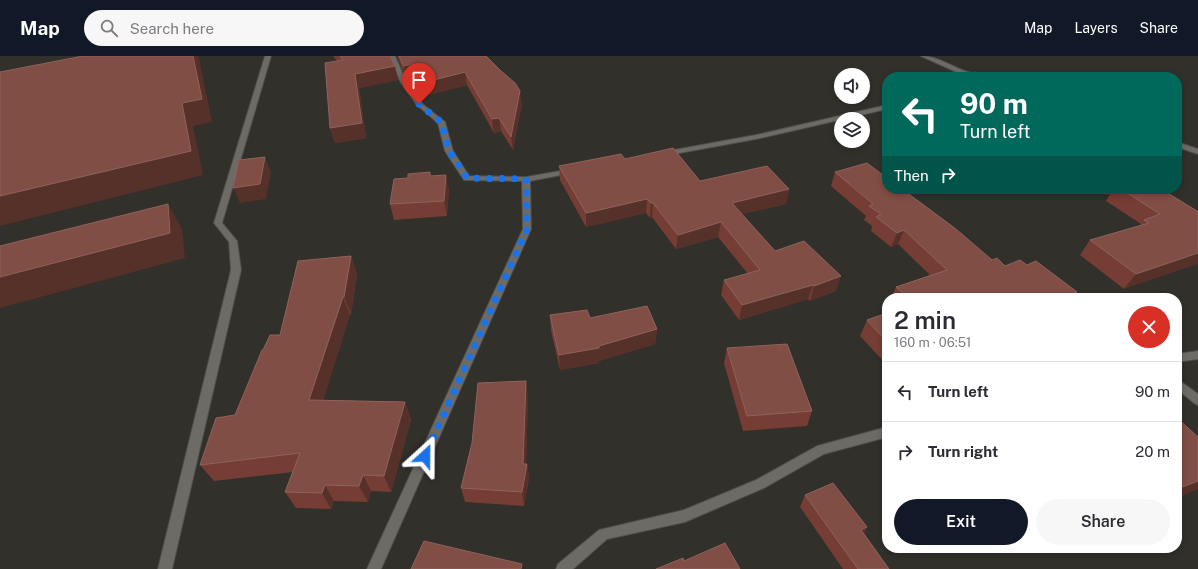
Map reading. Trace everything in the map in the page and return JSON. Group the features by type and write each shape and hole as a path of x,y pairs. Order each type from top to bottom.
{"street":[{"path":"165,569 236,270 233,241 218,223 268,56"},
{"path":"392,56 404,83 419,104 441,122 449,151 467,178 526,179 580,169"},
{"path":"924,56 958,72"},
{"path":"656,155 756,137 882,108"},
{"path":"1182,146 1198,152"},
{"path":"374,569 527,229 526,179"},
{"path":"1182,357 1198,355"},
{"path":"1182,387 1198,400"},
{"path":"563,569 604,534 686,516 760,484 821,450 882,433"}],"building":[{"path":"83,56 193,56 202,99 182,103 191,151 0,196 0,72"},
{"path":"340,56 390,56 395,66 355,74 362,123 330,128 325,63 343,60"},
{"path":"399,56 486,56 515,83 520,91 511,137 499,118 492,119 465,72 426,82 412,64 404,66"},
{"path":"673,148 700,181 767,166 789,189 732,203 775,251 804,241 841,276 814,286 813,285 742,305 724,280 760,270 721,222 678,235 653,203 647,199 586,213 559,166 621,154 625,159"},
{"path":"265,157 260,184 233,188 239,160"},
{"path":"867,163 882,174 882,194 909,194 956,229 992,260 997,258 1005,266 1020,260 1027,265 1036,261 1077,292 903,293 896,287 947,270 904,230 897,233 876,217 881,214 869,206 873,204 835,172"},
{"path":"430,172 430,176 446,175 444,201 390,204 394,179 408,178 408,174"},
{"path":"1129,194 1169,194 1198,211 1198,253 1136,274 1090,240 1149,223 1144,220 1160,214"},
{"path":"168,204 170,233 0,277 0,246"},
{"path":"351,256 344,297 309,400 405,402 384,476 363,475 359,486 325,485 322,493 285,492 300,453 200,465 216,418 235,415 262,350 270,335 280,335 298,261"},
{"path":"647,306 657,329 599,346 599,348 559,355 550,315 587,310 590,318"},
{"path":"882,315 882,336 867,320"},
{"path":"787,344 812,411 747,416 727,348"},
{"path":"526,381 523,464 527,464 522,492 461,488 472,443 478,383"},
{"path":"1182,423 1198,437 1198,481 1182,487"},
{"path":"833,483 867,527 861,530 889,569 858,569 805,495"},
{"path":"424,541 522,564 521,569 411,569"},
{"path":"725,543 740,569 656,569 683,558 684,561"}],"route":[{"path":"419,104 441,122 449,151 467,178 526,179 527,229 425,456"}]}
